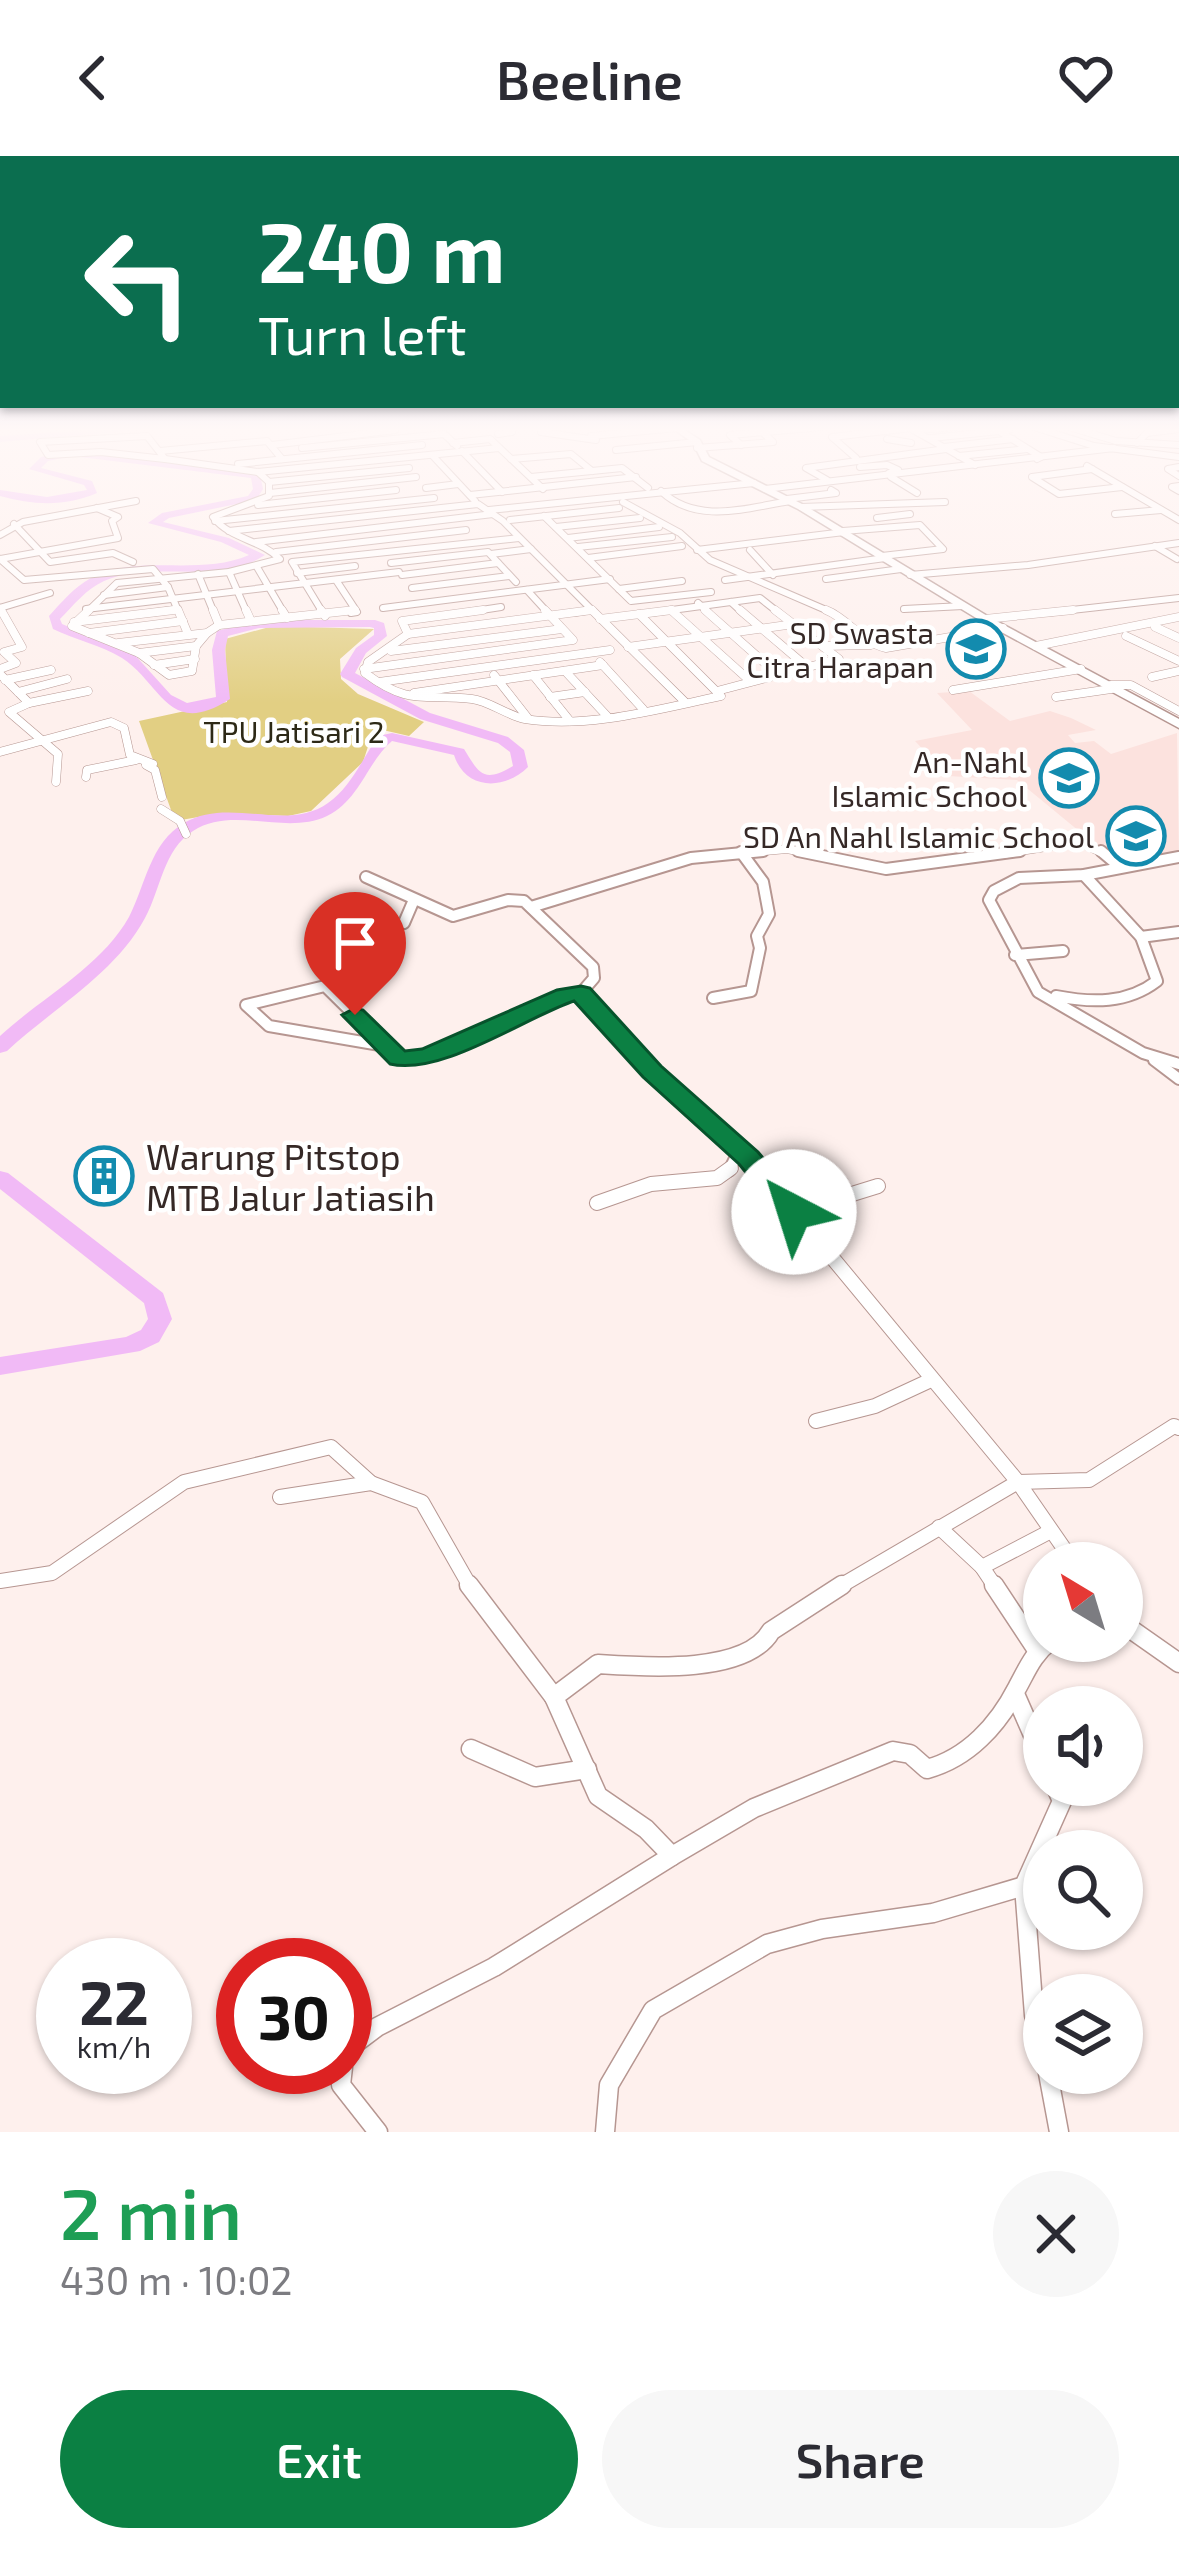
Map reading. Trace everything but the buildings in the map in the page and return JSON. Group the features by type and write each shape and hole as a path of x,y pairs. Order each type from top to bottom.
{"main road":[{"path":"822,519 985,619 1179,724"}],"street":[{"path":"0,535 14,524 39,519"},
{"path":"0,559 118,538 112,521 116,519"},
{"path":"223,519 215,520 222,532 274,552 466,530"},
{"path":"222,532 332,519"},
{"path":"250,543 443,519"},
{"path":"455,519 477,541"},
{"path":"498,519 686,702"},
{"path":"510,520 519,519"},
{"path":"547,519 634,602 711,592"},
{"path":"556,527 629,519"},
{"path":"588,558 682,546 643,519"},
{"path":"652,519 680,532 695,551 846,618 871,645"},
{"path":"324,520 364,576"},
{"path":"14,524 50,562 119,553 133,562"},
{"path":"695,551 920,525 943,550 725,580"},
{"path":"568,538 659,527"},
{"path":"578,548 673,537"},
{"path":"325,616 292,562 519,538"},
{"path":"826,578 1028,565 1177,538"},
{"path":"1154,545 1177,559"},
{"path":"392,563 531,550"},
{"path":"750,550 773,575"},
{"path":"381,551 424,602"},
{"path":"274,552 280,560 257,567 117,583 72,626 139,653 154,665 195,659 196,646 220,625 357,612 336,580"},
{"path":"412,589 513,579 490,554"},
{"path":"96,555 111,568"},
{"path":"0,559 23,580 132,568 162,577 188,634"},
{"path":"74,622 240,591 498,563"},
{"path":"297,573 356,566"},
{"path":"257,567 286,618"},
{"path":"229,572 250,621"},
{"path":"198,574 220,625"},
{"path":"501,608 401,621 391,619 383,608 610,579"},
{"path":"619,589 682,581"},
{"path":"527,590 644,710"},
{"path":"5,681 16,663 4,652 22,647 0,608 50,592"},
{"path":"490,594 513,621"},
{"path":"688,594 776,673"},
{"path":"600,620 760,598 839,660 717,691"},
{"path":"985,619 1179,598"},
{"path":"731,602 807,667"},
{"path":"86,609 177,604"},
{"path":"904,609 964,606"},
{"path":"364,669 408,634 592,610"},
{"path":"671,610 750,681"},
{"path":"364,669 377,682 408,694 449,704 474,699 489,712 570,721 719,697 639,614"},
{"path":"1036,646 1176,619"},
{"path":"87,633 183,621"},
{"path":"401,621 408,634"},
{"path":"628,647 795,624"},
{"path":"456,628 527,717"},
{"path":"824,646 886,647 1003,628"},
{"path":"1155,628 1179,638"},
{"path":"385,652 562,629"},
{"path":"116,643 206,633"},
{"path":"1126,636 1179,661"},
{"path":"364,669 574,640"},
{"path":"139,653 196,646"},
{"path":"377,682 610,650"},
{"path":"408,694 603,665"},
{"path":"953,690 1081,669"},
{"path":"5,681 51,670"},
{"path":"565,671 607,716"},
{"path":"1152,677 1179,671"},
{"path":"533,675 570,721"},
{"path":"5,681 67,680"},
{"path":"5,681 29,703"},
{"path":"1056,698 1131,686 1176,706"},
{"path":"56,782 60,758 9,712 88,691"},
{"path":"550,697 585,692"},
{"path":"1153,709 1176,706"},
{"path":"0,752 111,722 124,728 138,761 155,770 161,803 186,833"},
{"path":"86,778 94,767 138,761 153,764"},
{"path":"531,907 669,862 741,852 788,849 886,869 910,869 1078,842 1096,847 1120,867"},
{"path":"713,998 751,991 760,948 757,936 767,923 771,904 766,883 741,852"},
{"path":"1179,857 1084,874 1019,878 994,891 989,900 1038,992 1179,1079"},
{"path":"1038,992 1089,1002 1122,999 1157,981 1142,937 1084,874"},
{"path":"366,877 413,902 454,916 513,899 531,907 593,968 594,978 581,993 565,995 428,1056 399,1059 325,986 246,1005 269,1026 380,1045"},
{"path":"404,923 413,902"},
{"path":"1142,937 1179,932"},
{"path":"1015,955 1063,951"},
{"path":"581,993 652,1072 740,1150 794,1212 1018,1482 1057,1542"},
{"path":"1143,1053 1179,1064"},
{"path":"597,1203 651,1184 683,1186 711,1179 729,1172 740,1150"},
{"path":"794,1212 878,1186"},
{"path":"816,1420 875,1406 931,1380"},
{"path":"554,1697 598,1664 671,1668 702,1660 730,1661 764,1643 771,1631 808,1605 1018,1482 1089,1480 1174,1426 1179,1428"},
{"path":"0,1581 52,1573 184,1482 331,1447 371,1483 422,1502 446,1539 458,1570 554,1697 598,1796 646,1829 672,1856"},
{"path":"280,1498 371,1483"},
{"path":"939,1527 982,1567 1023,1619"},
{"path":"982,1567 1049,1532"},
{"path":"1143,1638 1179,1664"},
{"path":"372,2031 494,1967 754,1808 893,1751 910,1754 927,1768 943,1766 991,1730 1034,1662"},
{"path":"1015,1694 1023,1712"},
{"path":"471,1748 529,1780 546,1782 586,1768"},
{"path":"605,2132 609,2085 653,2010 767,1943 822,1929 933,1913 1023,1886"},
{"path":"348,2094 378,2132"},
{"path":"1053,2094 1059,2132"}],"shaded area":[{"name":"An-Nahl Islamic School","path":"969,691 1010,721 1050,711 1071,718 1096,730 1068,735 1075,743 1094,741 1111,754 1177,733 1179,855 1119,864 1017,780 948,776 915,741 972,730 937,693"}],"green space":[{"name":"TPU Jatisari 2","path":"273,626 374,629 340,659 341,679 358,694 424,722 409,736 374,728 363,762 311,811 288,816 222,813 175,821 139,721 227,702 225,639"}],"waterway":[{"path":"0,1047 116,946 137,918 164,852 184,829 220,816 299,819 318,815 342,799 383,739 392,737 459,752 466,769 478,778 501,777 521,767 517,750 503,740 425,716 347,674 361,651 381,636 380,626 371,623 258,624 222,634 218,650 223,699 186,708 166,698 129,657 57,626 53,619 79,593 115,573 220,568 259,555 225,540 154,523 160,519"},
{"path":"0,1178 155,1299 160,1319 150,1336 131,1345 0,1366"}],"place":[{"name":"SD Swasta Citra Harapan","path":"976,649"},
{"name":"An-Nahl Islamic School","path":"1069,778"},
{"name":"SD An Nahl Islamic School","path":"1136,836"},
{"name":"Warung Pitstop MTB Jalur Jatiasih","path":"104,1176"}],"route":[{"path":"355,1015 399,1059 428,1056 565,995 581,993 584,1002 652,1072 748,1158 794,1212"}]}
